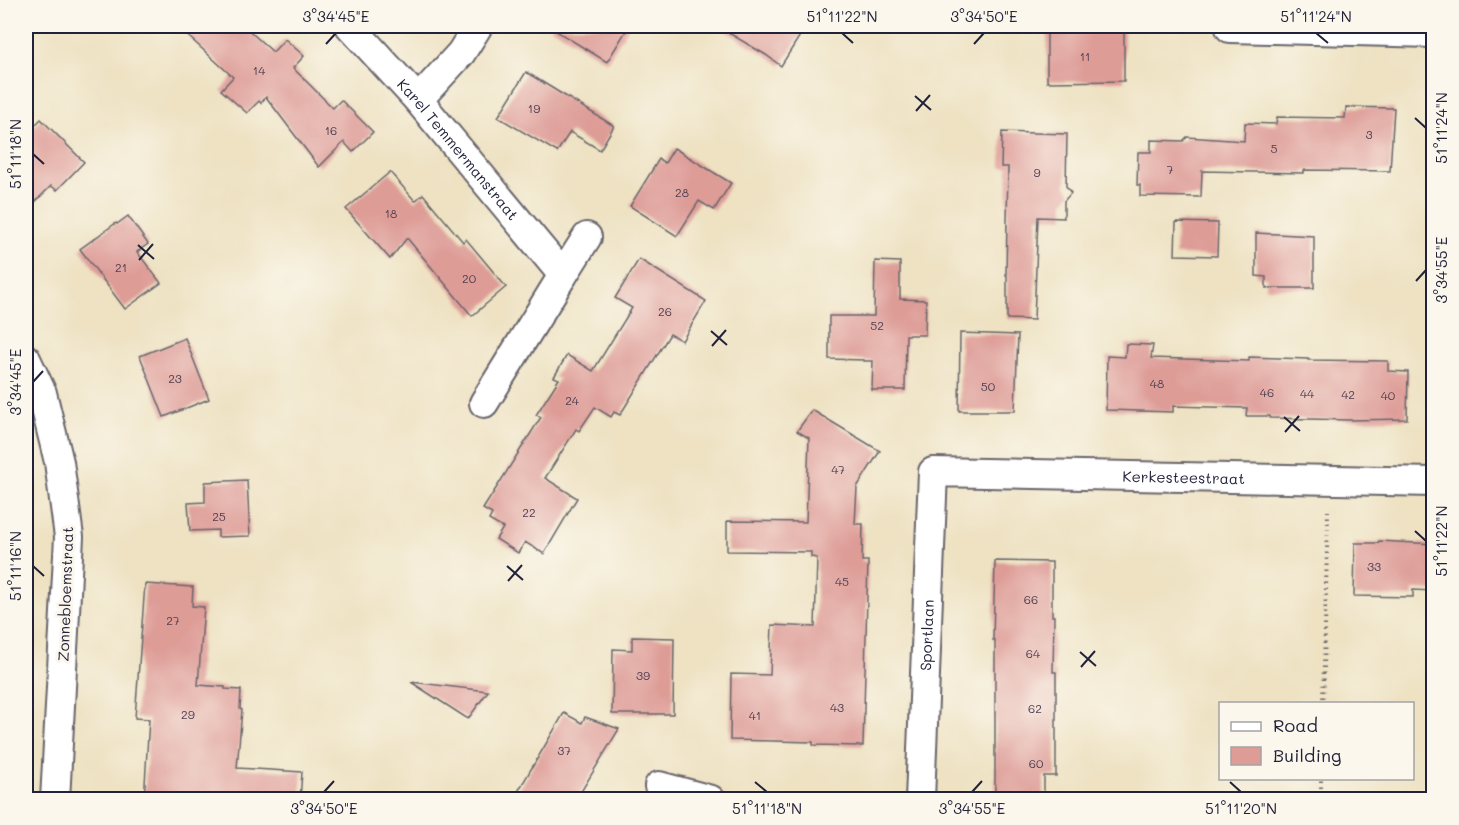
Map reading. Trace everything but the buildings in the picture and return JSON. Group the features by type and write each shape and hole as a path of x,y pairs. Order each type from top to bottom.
{"street":[{"name":"Karel Temmermanstraat","path":"350,26 418,100 563,274"},
{"path":"418,100 461,53 478,26"},
{"path":"1230,28 1434,33"},
{"path":"484,403 587,237"},
{"name":"Zonnebloemstraat","path":"26,359 42,393 59,462 69,537 55,800"},
{"name":"Kerkesteestraat","path":"933,472 1434,482"},
{"name":"Sportlaan","path":"920,800 933,472"},
{"path":"659,786 711,800"}],"path":[{"path":"1323,702 1329,480"},
{"path":"1321,780 1321,800"}]}
